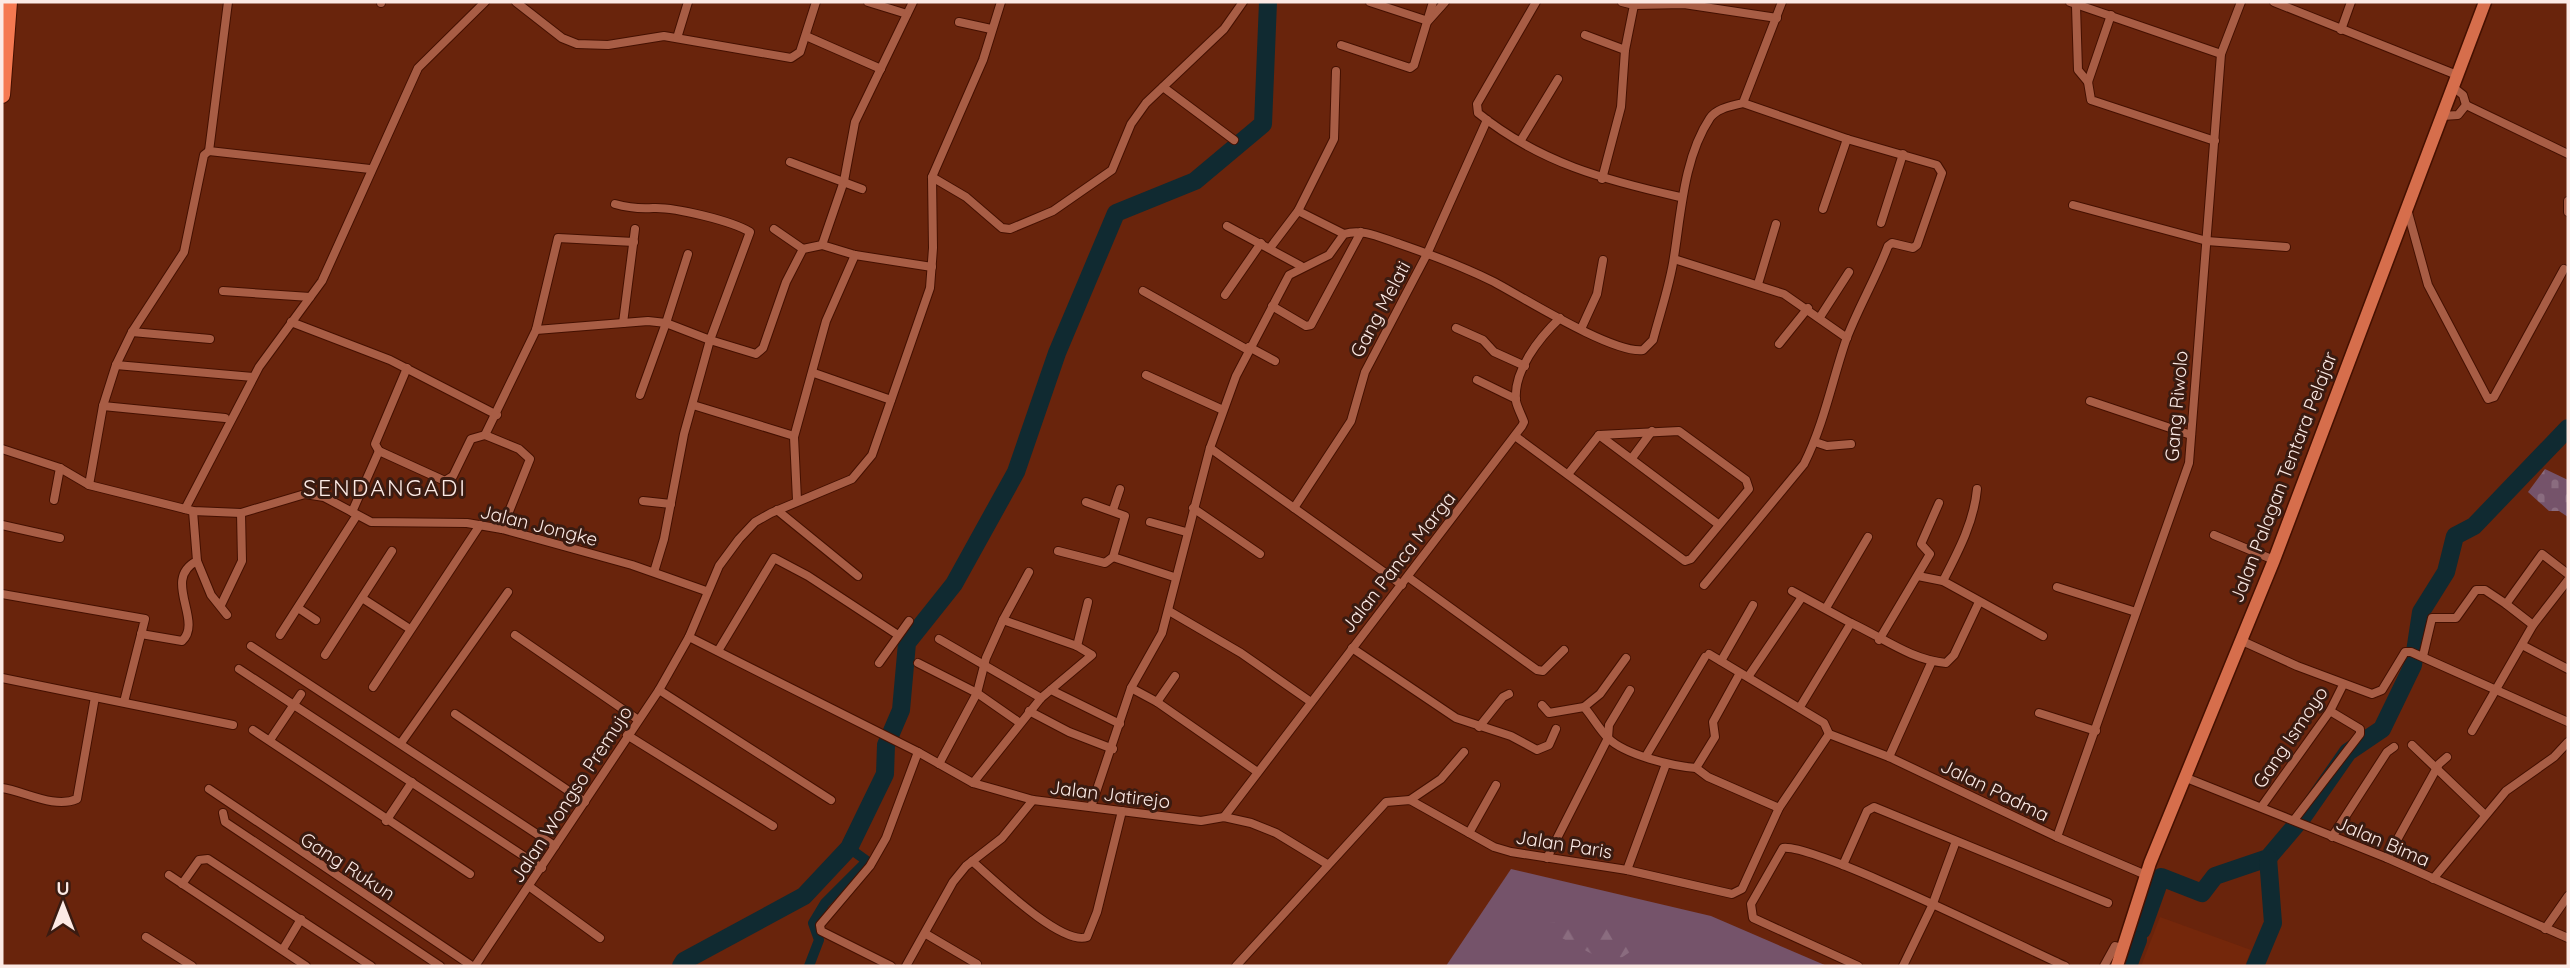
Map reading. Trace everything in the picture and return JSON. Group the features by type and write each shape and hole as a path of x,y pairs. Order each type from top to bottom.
{"highway":[{"path":"2,95 4,33 9,2"}],"main road":[{"name":"Jalan Palagan Tentara Pelajar","path":"2118,966 2146,875 2274,560 2484,2"}],"street":[{"path":"89,485 103,406 116,365 132,332 184,252 202,162 209,151 228,2"},
{"path":"227,615 211,594 197,561 189,510 253,377 322,282 370,169 418,68 485,2"},
{"path":"516,2 562,38 577,44 608,46 664,37 792,58 800,52 816,2"},
{"path":"677,38 688,2"},
{"path":"868,2 907,14"},
{"path":"822,245 844,181 855,122 913,2"},
{"path":"1001,2 983,60 932,177 965,197 1002,228 1010,229 1053,211 1112,170 1131,124 1146,103 1224,29 1243,2"},
{"path":"1370,2 1428,21"},
{"path":"1342,45 1410,68 1414,65 1433,2"},
{"path":"1428,21 1445,2"},
{"path":"1536,2 1477,104 1478,113 1570,167 1602,179 1680,197"},
{"path":"1622,2 1634,5 1684,3 1728,6 1777,18"},
{"path":"1743,103 1782,2"},
{"name":"Gang Riwolo","path":"2057,837 2189,463 2221,54 2241,2"},
{"path":"2274,2 2455,81 2466,105 2568,154"},
{"path":"2341,30 2351,2"},
{"path":"2088,82 2078,70 2073,4 2221,54"},
{"path":"1602,179 1618,121 1625,50 1634,5"},
{"path":"2111,15 2088,82 2091,100 2215,141"},
{"path":"959,22 991,29"},
{"path":"1585,35 1625,50"},
{"path":"806,36 881,69"},
{"path":"1270,248 1298,211 1334,139 1336,71"},
{"path":"1521,140 1558,79"},
{"path":"1163,87 1234,140"},
{"path":"1298,211 1344,234 1361,232 1427,254 1491,281 1581,329 1639,351 1648,346 1674,259 1680,197 1710,118 1718,111 1743,103 1847,139 1937,165 1941,178 1917,245 1913,247 1892,243 1888,246 1875,281 1847,338 1815,442 1804,464 1704,585"},
{"path":"2442,116 2458,115 2466,105"},
{"name":"Gang Melati","path":"1294,508 1351,421 1365,372 1427,254 1488,120"},
{"path":"1823,209 1847,139"},
{"path":"209,151 370,169"},
{"path":"1881,223 1903,155"},
{"path":"790,162 862,189"},
{"name":"Jalan Wongso Premujo","path":"474,966 530,887 637,719 659,690 689,638 706,592 739,539 755,522 776,510 852,479 872,455 930,288 932,177"},
{"path":"2568,201 2568,212"},
{"path":"615,204 634,209 656,208 705,217 750,232 710,340 654,572"},
{"path":"2073,205 2207,241 2286,247"},
{"path":"2406,205 2428,285 2488,399 2494,397 2564,270"},
{"path":"1758,284 1776,224"},
{"path":"1227,226 1301,266"},
{"path":"623,323 635,229"},
{"path":"774,229 803,249 822,245 855,254 932,267"},
{"path":"1272,306 1306,326 1311,325 1361,232"},
{"path":"1091,807 1113,749 1131,688 1162,633 1169,611 1174,577 1210,448 1249,349 1289,275 1301,266 1318,262 1329,255 1344,234"},
{"path":"485,435 536,330 558,238 634,243"},
{"path":"1225,295 1261,243"},
{"path":"536,330 623,323 666,323 749,354 760,352 786,282 803,249"},
{"path":"640,395 688,254"},
{"path":"797,500 794,436 814,373 826,321 855,254"},
{"path":"1674,259 1758,284 1808,308 1847,338"},
{"path":"1581,329 1597,294 1602,260"},
{"path":"1820,317 1849,272"},
{"path":"223,290 310,297"},
{"path":"1143,291 1275,361"},
{"path":"1779,344 1808,308"},
{"path":"1560,318 1535,348 1519,377 1516,399 1524,422 1515,436 1569,473 1679,559 1691,559 1749,489 1746,480 1685,435 1672,430 1599,435 1569,473"},
{"path":"291,322 407,368 496,415"},
{"path":"1456,328 1485,341 1494,352 1525,366"},
{"path":"132,332 210,339"},
{"path":"116,365 253,377"},
{"path":"407,368 376,444 379,451 445,481 453,476 471,439 485,435 519,449 530,459 502,529"},
{"path":"814,373 891,400"},
{"path":"1146,374 1223,410"},
{"path":"1477,380 1516,399"},
{"path":"2090,401 2191,435"},
{"path":"693,405 794,436"},
{"path":"103,406 225,418"},
{"path":"1632,458 1652,431"},
{"path":"1599,435 1718,524"},
{"name":"Jalan Panca Marga","path":"1224,817 1256,771 1515,436"},
{"path":"1815,442 1827,446 1851,444"},
{"path":"1210,448 1402,585"},
{"name":"Jalan Jongke","path":"2,449 60,468 89,485 189,510 241,513 305,495 324,497 384,524 480,525 502,529 654,572 706,592"},
{"path":"280,635 355,513 379,451"},
{"path":"54,500 60,468"},
{"path":"1113,510 1120,489"},
{"path":"1943,581 1962,542 1975,504 1977,489"},
{"path":"643,501 671,504"},
{"path":"1058,551 1105,563 1114,557 1126,517 1086,502"},
{"path":"1879,640 1931,553 1921,544 1939,503"},
{"path":"1193,508 1261,554"},
{"path":"776,510 858,576"},
{"path":"221,605 242,561 241,513"},
{"path":"1150,522 1186,532"},
{"path":"2,524 60,538"},
{"path":"373,687 480,525"},
{"path":"2214,535 2274,560"},
{"path":"1826,608 1868,537"},
{"path":"325,655 392,551"},
{"path":"2506,604 2542,554 2568,574"},
{"path":"1114,557 1174,577"},
{"path":"689,638 718,651 774,558 808,576 898,635"},
{"path":"141,634 185,639 188,620 182,577 187,566 197,561"},
{"path":"939,765 976,693 984,664 1028,572"},
{"path":"1918,576 1943,581 2043,636"},
{"path":"1408,577 1537,670 1543,671 1564,650"},
{"path":"2472,731 2533,625 2568,580"},
{"path":"2057,587 2136,612"},
{"path":"2422,655 2430,622 2435,616 2456,618 2479,588 2533,625"},
{"path":"1792,591 1879,640 1932,661 1946,663 1954,655 1979,602"},
{"path":"401,743 508,592"},
{"path":"2,594 145,619 124,702"},
{"path":"1696,768 1715,737 1713,722 1802,597"},
{"path":"362,598 410,628"},
{"path":"1077,646 1088,602"},
{"path":"1721,661 1753,606"},
{"path":"298,608 316,620"},
{"path":"1169,611 1241,653 1311,702"},
{"path":"973,783 1041,698 1092,658 1091,654 1077,646 1003,620"},
{"path":"879,663 909,621"},
{"path":"1800,708 1851,623"},
{"path":"515,635 637,719"},
{"path":"939,639 1041,698"},
{"path":"2240,640 2343,685 2372,694 2382,690 2405,652 2411,652 2568,722"},
{"path":"2522,645 2568,669"},
{"path":"251,646 555,846"},
{"path":"1352,648 1456,718 1511,736 1536,750 1549,745 1556,729"},
{"name":"Jalan Jatirejo","path":"718,651 918,752 973,783 1033,800 1201,821 1224,817 1276,833 1326,864"},
{"path":"1646,756 1707,655 1824,723 1829,734"},
{"path":"1542,705 1549,712 1584,707 1600,694 1626,658"},
{"path":"1889,757 1932,661"},
{"path":"918,663 976,693 1020,723"},
{"path":"239,669 542,869"},
{"path":"1157,702 1175,676"},
{"path":"2,678 233,724"},
{"name":"Gang Ismoyo","path":"2262,806 2330,711 2343,685"},
{"path":"1131,688 1157,702 1256,771"},
{"path":"659,690 831,800"},
{"path":"1051,690 1120,724"},
{"path":"1547,858 1608,738 1609,725 1630,690"},
{"path":"270,740 301,694"},
{"path":"1479,727 1503,697 1509,694"},
{"path":"2,788 21,790 32,797 71,802 77,799 95,697"},
{"path":"1584,707 1608,738 1630,751 1666,764 1696,768 1708,777 1779,808"},
{"path":"1029,711 1069,732 1113,749"},
{"path":"2296,821 2360,734 2360,729 2330,711"},
{"path":"2039,713 2096,731"},
{"path":"455,714 585,802"},
{"path":"253,730 386,821 470,874"},
{"name":"Jalan Padma","path":"1829,734 1889,757 2057,837 2146,875"},
{"name":"Jalan Paris","path":"1409,800 1494,847 1627,870 1732,894 1742,889 1779,808 1829,734"},
{"path":"628,735 773,826"},
{"path":"2433,879 2484,814 2506,792 2554,757 2568,742"},
{"path":"2412,744 2434,775 2484,814"},
{"path":"2332,837 2387,752 2395,747"},
{"path":"891,966 831,937 821,931 820,925 870,866 886,838 918,752"},
{"path":"1236,966 1326,864 1386,802 1409,800 1441,779 1464,752"},
{"path":"2386,858 2447,757"},
{"path":"1627,870 1666,764"},
{"name":"Jalan Bima","path":"2184,777 2262,806 2386,858 2568,939"},
{"path":"386,821 412,782"},
{"path":"1469,833 1496,785"},
{"name":"Gang Rukun","path":"209,789 474,966"},
{"path":"906,966 953,882 972,861 1002,838 1033,800"},
{"path":"1843,865 1870,808 2108,903"},
{"path":"972,861 1042,919 1082,939 1087,937 1097,912 1122,811"},
{"path":"223,813 225,822 440,966"},
{"path":"1903,966 1932,906 1956,841"},
{"path":"1858,966 1753,918 1751,904 1783,848 1794,848 1843,865 2065,966"},
{"path":"182,884 199,860 208,859 371,966"},
{"path":"169,875 306,966"},
{"path":"530,887 600,938"},
{"path":"2545,929 2568,896"},
{"path":"283,949 301,919"},
{"path":"926,934 978,964"},
{"path":"146,937 192,966"},
{"path":"2104,966 2112,948 2124,948"}],"shaded area":[{"path":"2160,917 2251,950 2245,966 2141,966"}],"green space":[{"path":"2545,469 2568,480 2568,517 2559,511 2549,511 2528,492"},
{"path":"1511,869 1711,916 1827,966 1446,966"},
{"path":"1563,921 1628,930 1639,946 1621,958 1593,939 1592,954 1558,936 1543,924"}],"waterway":[{"path":"681,966 684,961 804,896 849,848 885,774 886,745 901,710 907,643 954,584 1016,472 1057,353 1116,213 1195,181 1263,124 1268,2"},
{"path":"2142,930 2161,877 2202,893 2215,876 2268,858 2302,818 2348,752 2382,729 2413,665 2421,612 2446,572 2455,536 2474,526 2568,428"},
{"path":"809,966 819,940 813,923 825,903 867,861 849,848"},
{"path":"2255,966 2273,923 2268,858"},
{"path":"2128,966 2138,940"}],"district":[{"name":"SENDANGADI","path":"385,488"}]}
